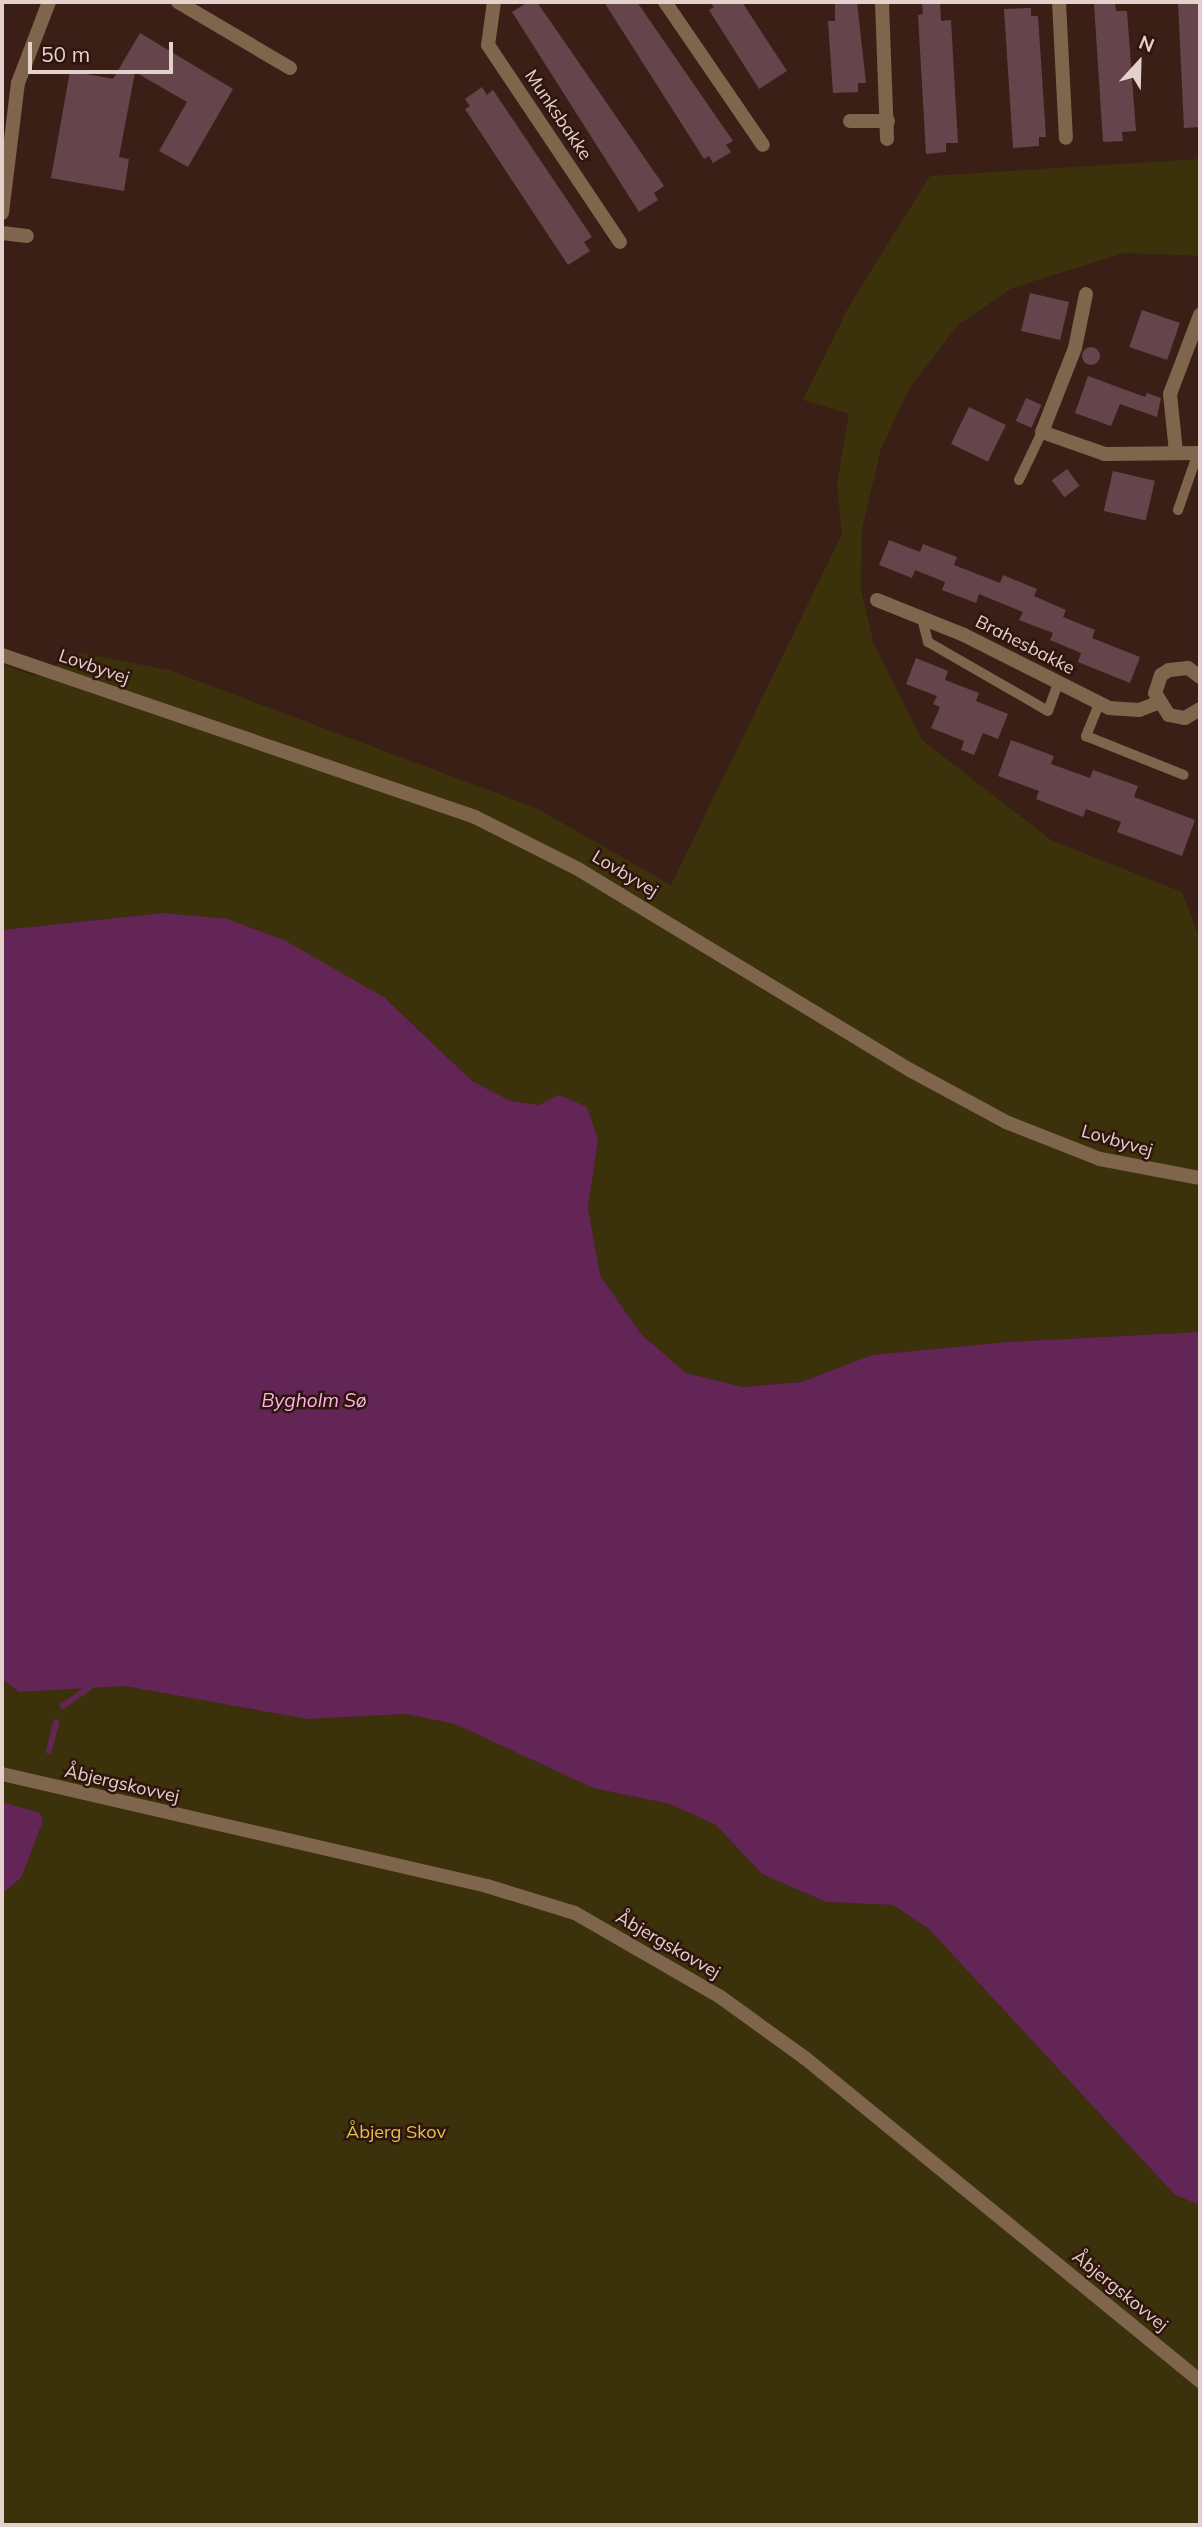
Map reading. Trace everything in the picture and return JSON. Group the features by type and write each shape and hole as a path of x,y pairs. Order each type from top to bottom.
{"street":[{"path":"2,213 18,83 49,2"},
{"path":"178,2 290,68"},
{"name":"Munksbakke","path":"494,2 488,45 620,242"},
{"path":"665,2 763,145"},
{"path":"882,2 887,139"},
{"path":"1059,2 1066,138"},
{"path":"850,121 888,121"},
{"path":"2,233 27,236"},
{"path":"1086,294 1075,348 1042,432 1105,454 1199,453"},
{"path":"1175,452 1170,394 1200,315"},
{"name":"Brahesbakke","path":"877,600 922,618 1099,704 1124,711 1157,703"},
{"name":"Lovbyvej","path":"2,655 475,817 579,869 910,1070 1006,1122 1100,1159 1200,1178"},
{"path":"1199,673 1178,667 1161,676 1155,693 1157,703 1177,718 1200,709"},
{"name":"Åbjergskovvej","path":"2,1774 487,1886 575,1913 719,1996 805,2058 1200,2381"}],"lane":[{"path":"1019,480 1042,432"},
{"path":"1178,510 1199,453"},
{"path":"922,618 928,642 1048,710 1058,683"},
{"path":"1099,704 1086,736 1184,775"}],"green space":[{"path":"1200,159 1200,256 1124,253 1012,288 958,325 910,387 881,449 862,529 861,590 874,645 922,740 1051,840 1182,892 1200,939 1200,1332 1007,1342 872,1355 801,1382 743,1387 686,1373 641,1334 600,1275 588,1207 598,1140 539,1105 511,1101 472,1081 385,998 163,913 2,930 2,664 34,676 81,653 169,670 536,808 671,885 842,534 837,484 849,414 803,400 849,306 930,176"},
{"name":"Åbjerg Skov","path":"2,1679 19,1692 125,1686 307,1719 406,1714 455,1724 593,1788 670,1804 716,1825 762,1874 826,1902 893,1905 928,1928 1175,2195 1200,2205 1200,2525 2,2525 2,1894 21,1878 43,1821 39,1813 2,1802"}],"water":[{"name":"Bygholm Sø","path":"163,913 227,919 284,940 385,998 472,1081 511,1101 539,1105 559,1095 587,1107 598,1140 588,1207 600,1275 641,1334 686,1373 743,1387 801,1382 872,1355 1007,1342 1200,1332 1200,2205 1175,2195 928,1928 893,1905 826,1902 762,1874 716,1825 670,1804 593,1788 455,1724 406,1714 307,1719 125,1686 19,1692 2,1679 2,930"},
{"path":"2,1802 40,1813 43,1821 21,1878 2,1894"}],"building":[{"path":"528,2 537,2 664,186 654,193 658,200 639,212 512,12"},
{"path":"604,2 637,2 733,141 726,145 731,152 713,163 709,156 704,159"},
{"path":"710,2 742,2 787,71 759,89 709,10 714,7"},
{"path":"835,2 857,2 866,83 858,83 858,92 833,93 828,21 835,21"},
{"path":"922,2 940,2 941,21 951,20 958,143 946,143 946,152 926,154 918,15 923,14"},
{"path":"1178,2 1200,2 1200,127 1184,128"},
{"path":"1115,3 1116,11 1127,11 1136,131 1122,132 1123,141 1103,142 1094,4"},
{"path":"1031,8 1031,16 1038,16 1046,137 1039,137 1039,146 1013,148 1004,9"},
{"path":"140,33 233,89 188,167 159,151 187,102 135,72 119,157 129,159 124,191 51,178 70,71 113,79"},
{"path":"482,87 487,95 493,90 592,237 584,242 590,251 568,265 465,109 470,106 465,99"},
{"path":"1030,293 1069,302 1060,340 1021,331"},
{"path":"1142,310 1180,323 1167,360 1129,347"},
{"path":"1091,347 1097,350 1100,356 1097,362 1091,365 1085,362 1082,356 1085,350"},
{"path":"1088,376 1145,397 1147,393 1161,398 1157,417 1120,404 1111,426 1075,413"},
{"path":"1026,398 1042,405 1031,428 1016,421"},
{"path":"969,407 1006,425 988,462 951,444"},
{"path":"1067,469 1080,486 1064,497 1052,480"},
{"path":"1113,471 1155,481 1146,521 1104,511"},
{"path":"889,540 920,552 923,544 957,557 954,565 1000,583 1003,575 1037,589 1034,596 1066,610 1063,617 1095,630 1092,638 1140,657 1130,683 1078,662 1081,653 1050,640 1053,633 1019,620 1023,612 979,594 976,603 942,590 945,582 915,570 912,578 879,565"},
{"path":"916,658 948,671 945,680 979,693 976,701 1008,714 998,739 983,733 974,755 961,750 964,741 931,728 940,707 933,704 937,696 906,684"},
{"path":"1011,740 1054,756 1051,764 1090,778 1093,770 1138,786 1134,797 1195,820 1182,856 1117,832 1121,822 1086,809 1083,817 1036,799 1039,791 998,776"}],"waterway":[{"path":"63,1706 89,1688"},
{"path":"49,1751 56,1722"}]}
